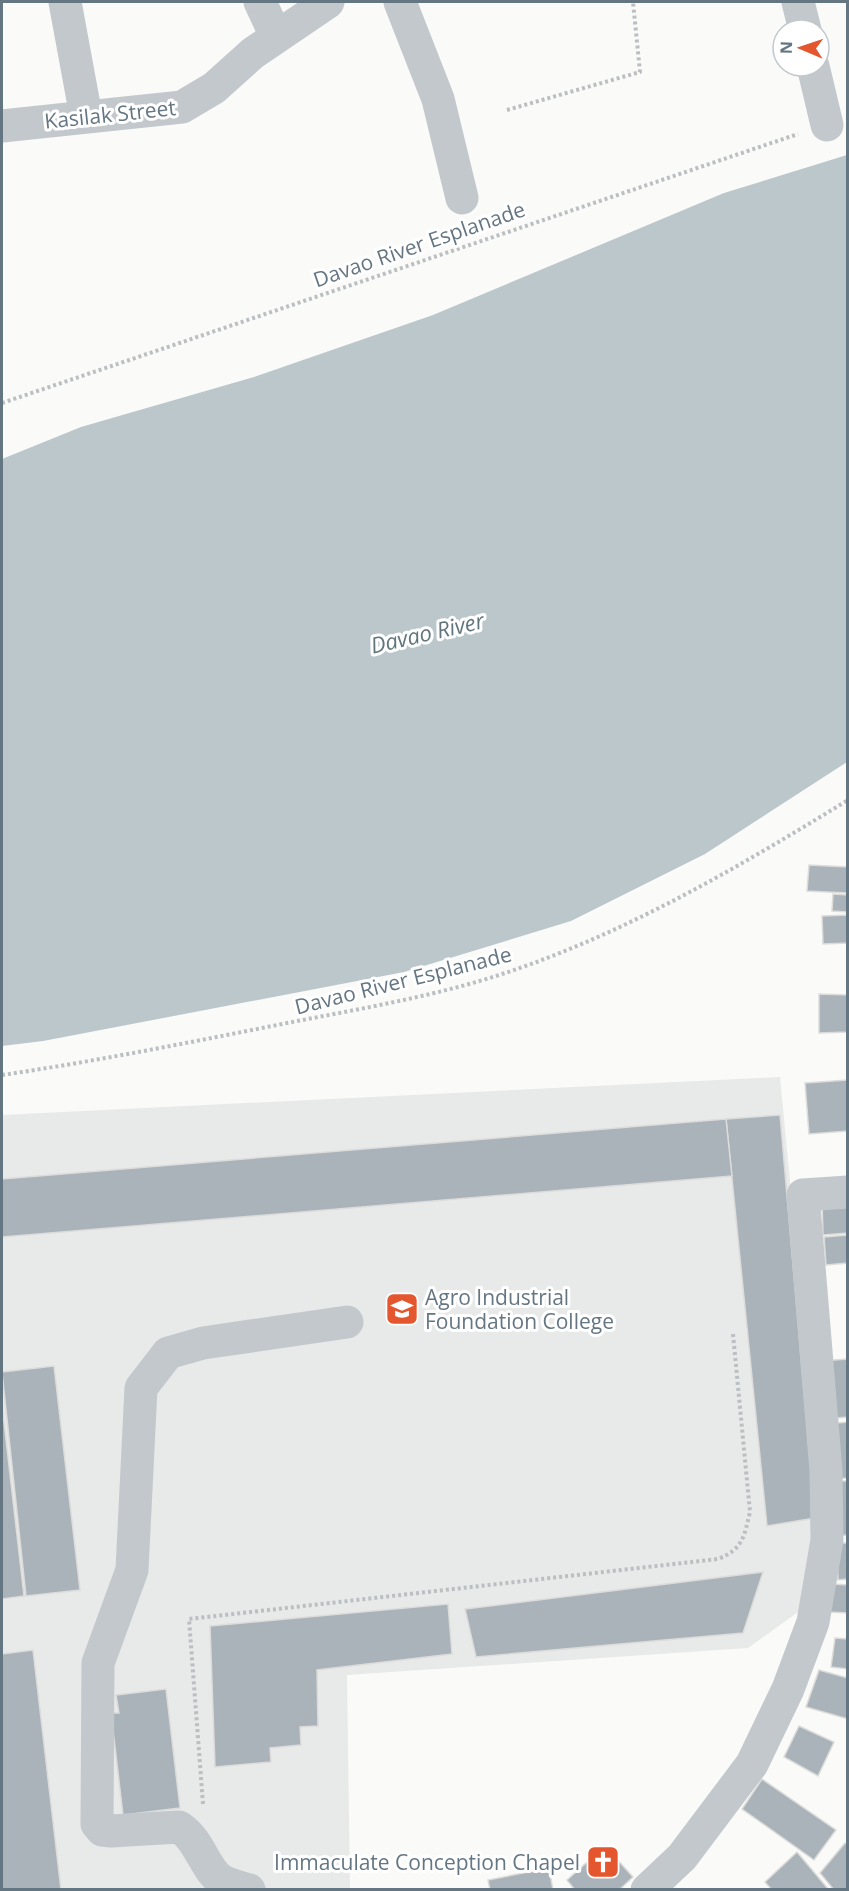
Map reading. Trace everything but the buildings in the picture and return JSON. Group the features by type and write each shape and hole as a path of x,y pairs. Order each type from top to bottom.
{"street":[{"path":"65,2 86,116"},
{"path":"260,2 276,36"},
{"name":"Kasilak Street","path":"2,126 182,107 214,88 276,36 328,2"},
{"path":"400,2 438,99 462,198"},
{"path":"798,2 802,18"},
{"path":"816,78 827,124"},
{"path":"647,1890 682,1857 752,1764 788,1689 813,1622 828,1540 826,1471 803,1195 848,1192"},
{"path":"249,1890 221,1880 214,1873 194,1840 179,1827 111,1831 102,1830 97,1824 98,1663 132,1570 141,1388 168,1353 202,1343 347,1322"}],"path":[{"path":"507,110 640,72 633,2"},
{"name":"Davao River Esplanade","path":"2,403 827,124"},
{"name":"Davao River Esplanade","path":"2,1075 65,1066 362,1008 516,969 607,933 685,896 848,800"},
{"path":"204,1816 189,1619 718,1559 733,1553 744,1539 750,1512 733,1334"}],"shaded area":[{"name":"Agro Industrial Foundation College","path":"780,1077 821,1503 812,1602 748,1648 347,1675 350,1889 2,1889 2,1115"}],"water":[{"name":"Davao River","path":"847,155 847,762 705,854 571,921 404,972 43,1041 2,1046 2,459 81,427 254,377 433,315 724,193"}],"place":[{"name":"Agro Industrial Foundation College","path":"402,1309"},
{"name":"Immaculate Conception Chapel","path":"603,1862"}]}
